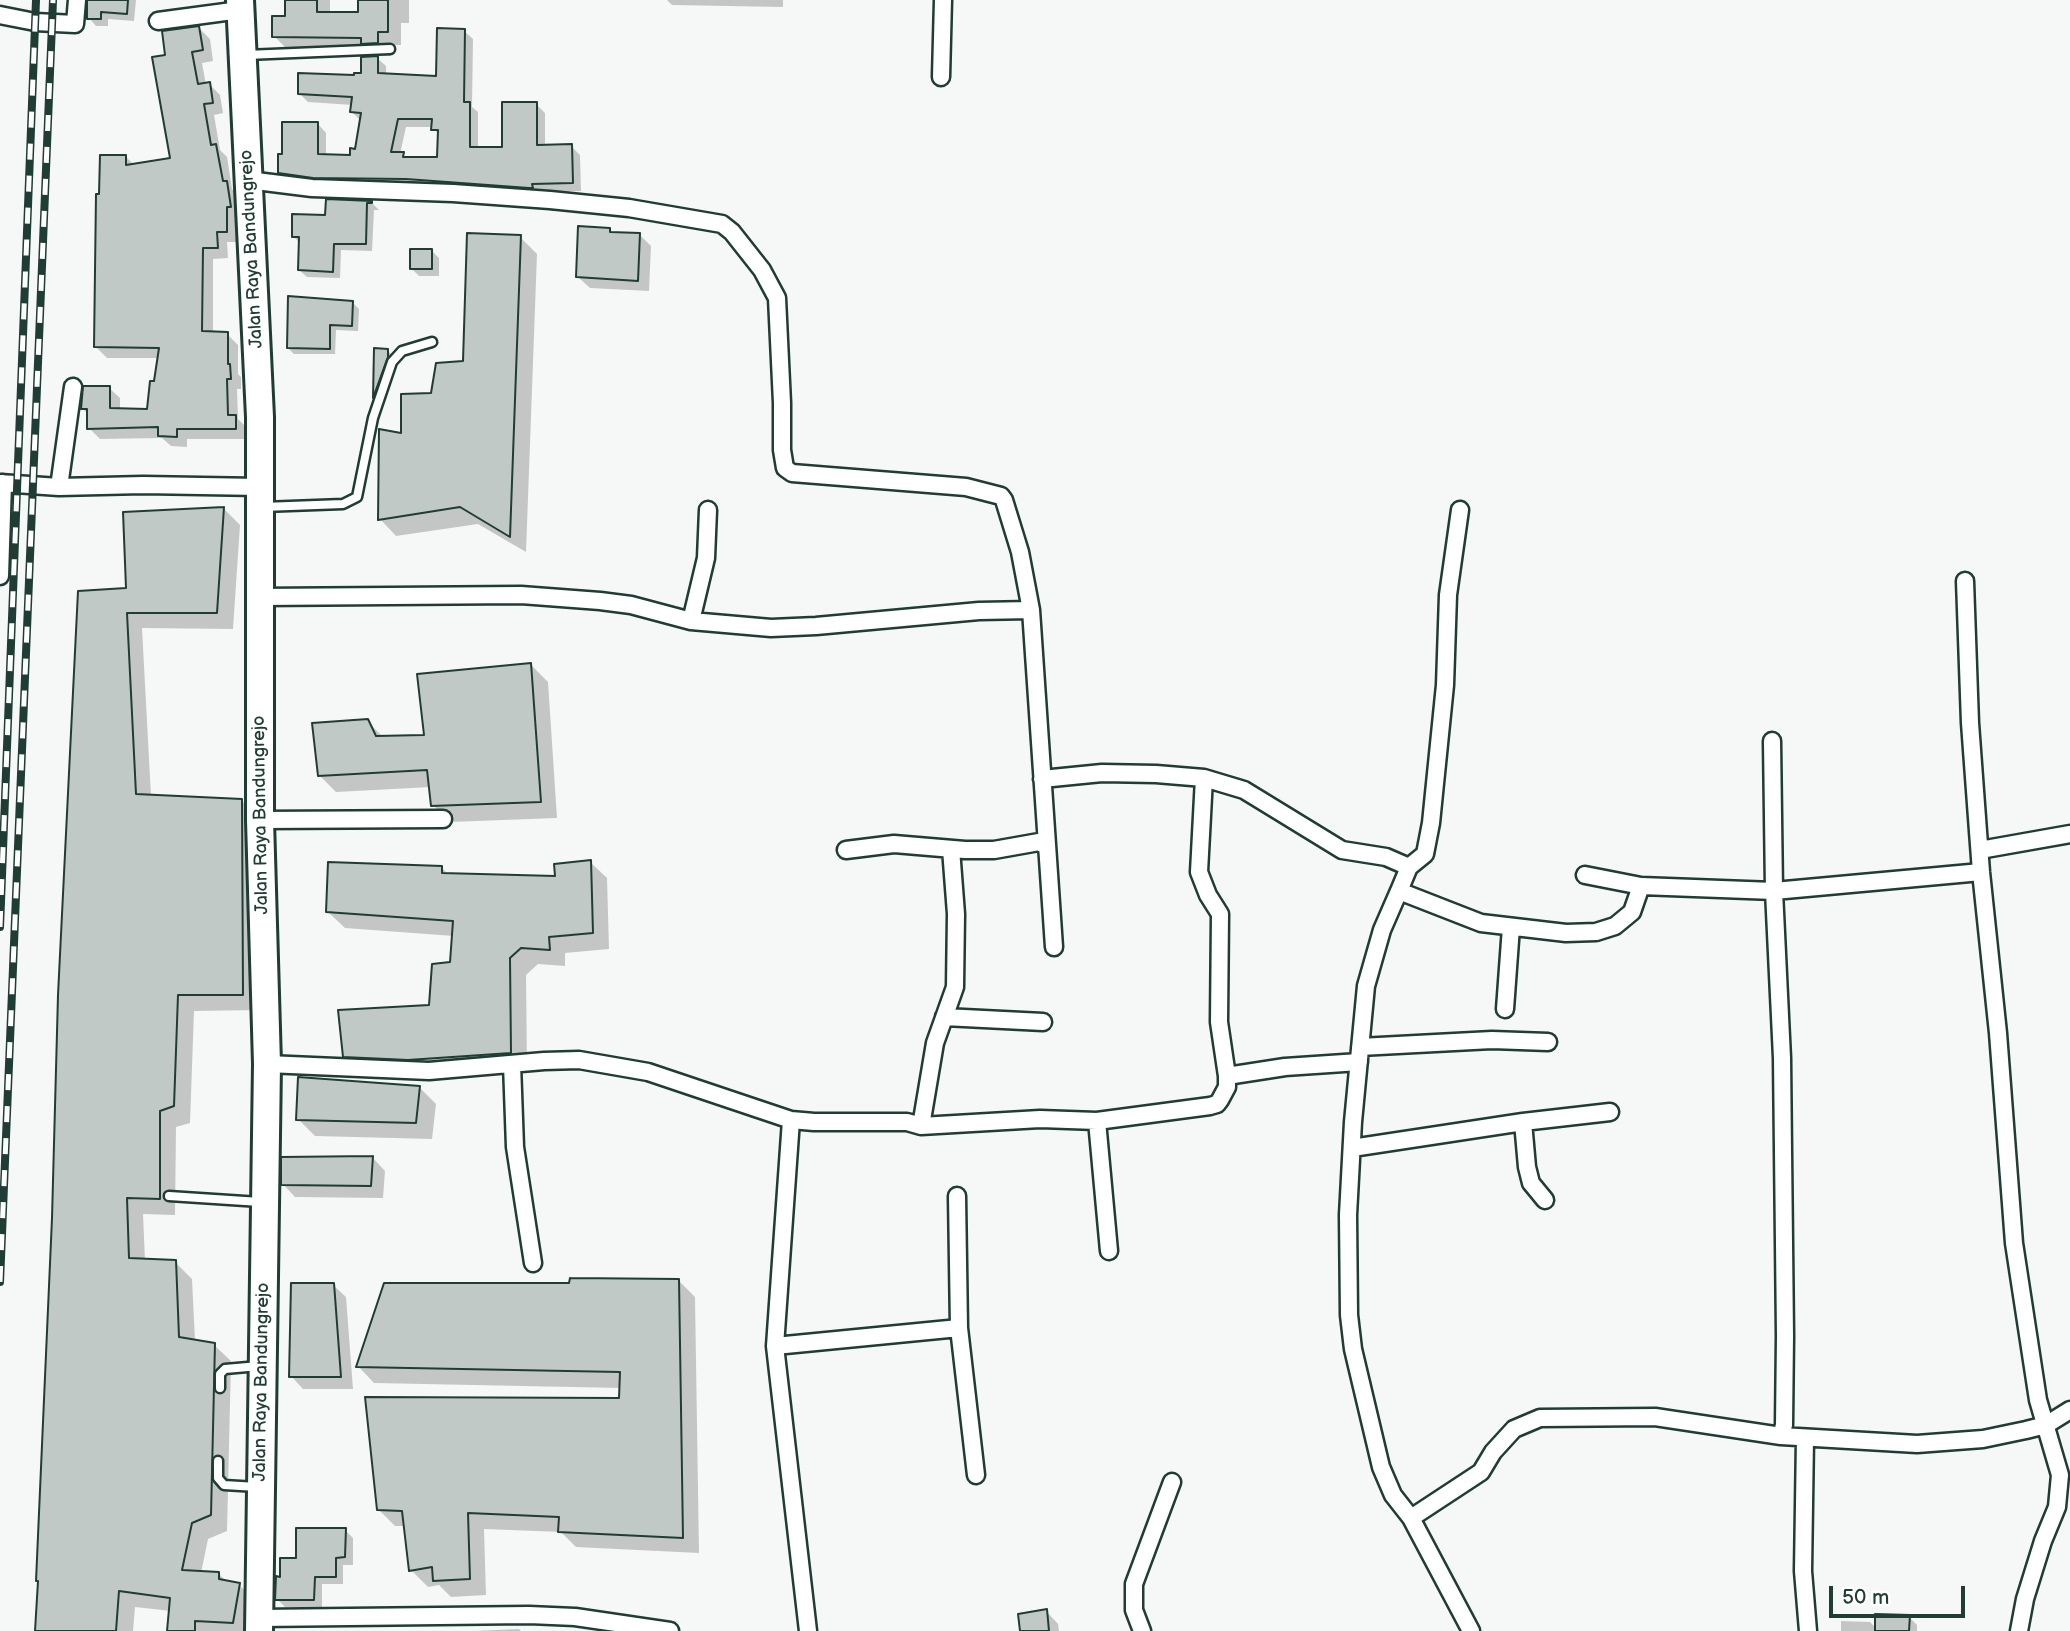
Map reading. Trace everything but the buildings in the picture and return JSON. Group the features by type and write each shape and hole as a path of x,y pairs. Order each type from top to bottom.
{"main road":[{"name":"Jalan Raya Bandungrejo","path":"240,5 260,417 260,820 267,1064 259,1624"}],"street":[{"path":"0,15 35,22 75,24 77,0"},
{"path":"941,77 943,0"},
{"path":"158,21 240,5"},
{"path":"248,180 312,188 453,193 629,208 722,224 732,232 762,271 777,298 782,450 785,468 792,473 966,487 1000,496 1004,500 1020,552 1031,610 1054,947"},
{"path":"59,487 72,387"},
{"path":"0,576 2,483 59,487 143,485 260,497"},
{"path":"691,621 706,558 708,510"},
{"path":"1460,510 1448,595 1445,685 1431,823 1425,855 1409,867 1382,930 1366,986 1348,1215 1348,1286 1353,1349 1381,1467 1393,1495 1411,1518 1471,1631"},
{"path":"1965,581 1970,723 2014,1243 2038,1399 2060,1475 2057,1507 2025,1599 2019,1631"},
{"path":"258,597 521,595 631,605 691,621 771,628 979,611 1031,610"},
{"path":"1772,741 1774,891 1783,1085 1785,1349 1784,1425 1780,1436"},
{"path":"1042,779 1102,773 1204,778 1244,790 1342,850 1386,857 1409,867"},
{"path":"267,1064 405,1071 579,1060 648,1072 791,1120 814,1122 907,1122 920,1126 1040,1119 1097,1121 1217,1104 1227,1087 1227,1076 1219,1022 1220,914 1203,885 1199,872 1204,778"},
{"path":"260,820 443,819"},
{"path":"1980,850 2070,834"},
{"path":"846,850 894,844 994,850 1039,842 1046,846"},
{"path":"920,1126 935,1043 955,987 956,914 951,849"},
{"path":"1585,875 1641,886 1774,891 1982,872"},
{"path":"1399,891 1481,923 1566,933 1596,932 1615,926 1632,912 1641,886"},
{"path":"1505,1009 1511,927"},
{"path":"944,1017 1043,1022"},
{"path":"1227,1076 1359,1055 1492,1040 1548,1042"},
{"path":"512,1064 515,1147 533,1263"},
{"path":"1352,1149 1522,1122 1610,1112"},
{"path":"791,1120 775,1346 808,1631"},
{"path":"1097,1121 1109,1251"},
{"path":"1522,1122 1531,1183 1545,1200"},
{"path":"957,1196 959,1328 975,1475"},
{"path":"775,1346 959,1328"},
{"path":"1411,1518 1481,1472 1493,1452 1514,1429 1540,1418 1655,1417 1780,1436 1917,1444 1983,1439 2046,1425 2070,1410"},
{"path":"1805,1438 1803,1572 1808,1631"},
{"path":"1142,1631 1134,1611 1134,1584 1172,1482"},
{"path":"259,1624 552,1616 622,1622 670,1631"}],"lane":[{"path":"242,55 390,49"},
{"path":"260,497 343,504 357,497 373,418 392,362 402,351 432,342"},
{"path":"169,1196 265,1202"},
{"path":"220,1388 220,1374 225,1369 262,1366"},
{"path":"218,1461 218,1478 224,1485 261,1488"}],"railway":[{"path":"0,927 36,0"},
{"path":"0,1282 53,0"}]}
